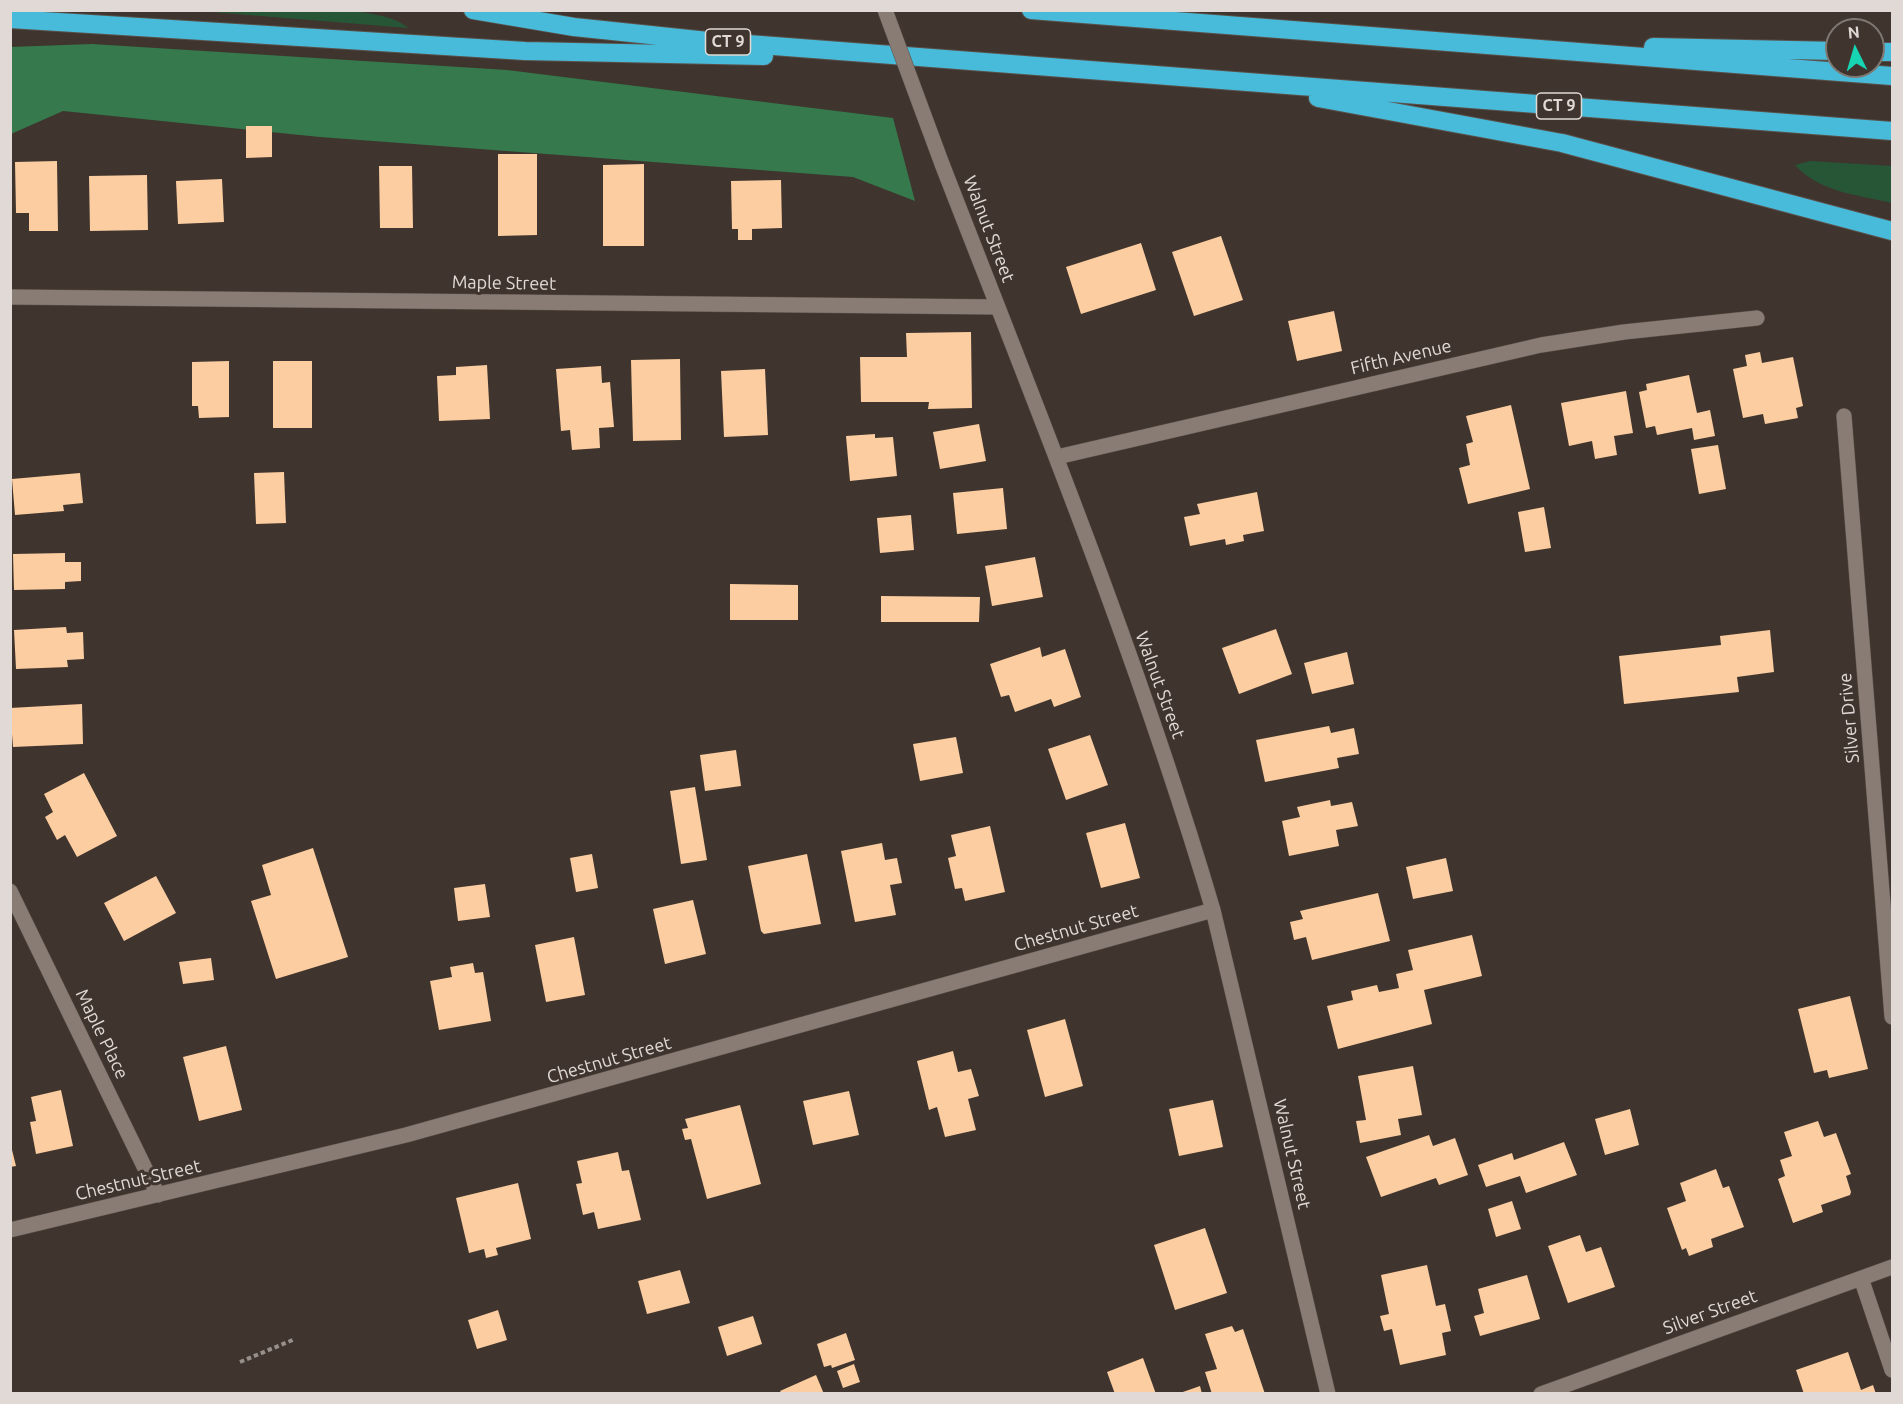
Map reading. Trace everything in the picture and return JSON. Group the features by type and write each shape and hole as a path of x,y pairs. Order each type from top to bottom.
{"highway":[{"name":"CT 9","path":"473,10 574,27 630,33 1225,81 1893,131"},
{"path":"1031,10 1893,76"},
{"path":"10,19 525,51 984,62"},
{"path":"1430,41 1825,51"},
{"path":"1225,81 1562,143 1893,231"}],"street":[{"name":"Walnut Street","path":"885,10 942,164 1057,458 1166,759 1213,910 1329,1394"},
{"name":"Maple Street","path":"10,297 998,307"},
{"name":"Fifth Avenue","path":"1057,458 1541,345 1624,332 1757,318"},
{"name":"Silver Drive","path":"1844,416 1893,1017"},
{"name":"Maple Place","path":"10,891 158,1195"},
{"name":"Chestnut Street","path":"10,1230 406,1135 1213,910"},
{"name":"Silver Street","path":"1541,1394 1893,1268"},
{"path":"1862,1278 1893,1370"}],"path":[{"path":"240,1362 296,1338"}],"green space":[{"path":"341,10 370,13 393,19 408,28 200,11"},
{"path":"92,44 507,70 893,118 915,201 853,177 320,137 63,111 11,134 10,47"},
{"path":"1810,161 1892,166 1892,203 1827,187 1795,165"}],"building":[{"path":"246,126 272,126 272,157 246,158"},
{"path":"498,154 537,154 537,235 498,236"},
{"path":"57,161 58,231 29,231 29,213 16,213 15,162"},
{"path":"644,164 644,246 603,246 603,165"},
{"path":"379,166 412,166 413,228 380,228"},
{"path":"147,175 148,230 90,231 89,176"},
{"path":"222,179 224,222 178,224 176,181"},
{"path":"781,180 782,228 752,229 752,240 738,240 738,229 732,229 731,181"},
{"path":"1221,236 1243,300 1194,316 1172,252"},
{"path":"1141,243 1156,290 1081,314 1066,267"},
{"path":"1334,311 1342,351 1297,361 1288,321"},
{"path":"971,332 972,408 928,409 929,402 861,402 860,357 907,357 906,333"},
{"path":"1760,352 1762,363 1793,357 1803,406 1796,408 1798,418 1765,424 1763,414 1743,418 1733,369 1747,366 1745,355"},
{"path":"680,359 681,440 633,441 631,360"},
{"path":"229,361 229,417 199,418 198,406 192,406 192,362"},
{"path":"273,361 312,361 312,428 273,428"},
{"path":"487,365 490,419 439,421 437,376 456,375 456,367"},
{"path":"601,366 602,383 610,382 614,427 599,428 600,448 572,450 570,430 561,431 556,369"},
{"path":"765,369 768,435 724,437 721,371"},
{"path":"1689,375 1697,413 1710,410 1715,436 1694,440 1692,428 1657,435 1655,426 1646,428 1639,392 1647,390 1646,384"},
{"path":"1626,391 1633,433 1614,436 1617,455 1595,459 1592,441 1569,446 1561,403"},
{"path":"1511,405 1530,489 1468,504 1459,468 1470,465 1466,444 1473,442 1466,416"},
{"path":"979,424 986,461 940,469 933,432"},
{"path":"875,434 875,438 893,437 897,476 850,481 846,436"},
{"path":"1718,445 1726,489 1699,494 1691,449"},
{"path":"284,472 286,523 256,524 254,473"},
{"path":"80,473 83,503 63,505 64,511 15,515 12,479"},
{"path":"1003,488 1007,529 957,534 953,493"},
{"path":"1257,492 1264,531 1243,535 1244,541 1226,545 1225,539 1190,546 1184,517 1200,514 1197,504"},
{"path":"1544,507 1551,548 1525,552 1518,512"},
{"path":"911,515 914,550 880,553 877,518"},
{"path":"65,553 65,562 81,562 81,581 65,582 65,589 14,590 13,554"},
{"path":"1035,557 1043,597 992,606 985,566"},
{"path":"730,584 798,585 798,620 730,620"},
{"path":"881,596 980,597 979,622 881,622"},
{"path":"66,627 67,633 83,632 84,659 67,660 68,667 16,669 14,630"},
{"path":"1276,629 1292,674 1239,694 1222,648"},
{"path":"1770,630 1774,672 1737,677 1739,692 1624,704 1619,656 1721,645 1720,636"},
{"path":"1040,647 1042,657 1065,649 1081,697 1054,707 1051,699 1015,712 1009,695 1001,697 990,664"},
{"path":"1347,652 1354,684 1312,694 1304,663"},
{"path":"82,704 83,744 13,747 10,708"},
{"path":"1329,726 1331,733 1354,728 1359,754 1337,758 1339,768 1265,782 1256,740"},
{"path":"1090,735 1108,785 1066,800 1048,749"},
{"path":"956,737 963,773 920,781 913,744"},
{"path":"736,750 741,786 705,791 700,755"},
{"path":"84,773 117,836 77,857 65,835 57,840 45,817 53,812 44,794"},
{"path":"695,787 707,860 681,864 670,791"},
{"path":"1330,800 1331,806 1352,802 1358,826 1336,830 1339,846 1289,856 1282,821 1300,817 1297,807"},
{"path":"1125,823 1140,878 1101,888 1086,833"},
{"path":"990,826 1005,892 965,901 962,888 955,889 948,858 956,856 951,835"},
{"path":"882,843 885,860 897,858 902,883 890,885 896,915 855,922 841,851"},
{"path":"313,848 348,957 276,979 251,901 271,895 262,865"},
{"path":"592,854 598,888 576,892 570,858"},
{"path":"807,854 821,924 764,934 761,931 748,866"},
{"path":"1446,858 1453,891 1413,899 1406,867"},
{"path":"156,876 176,913 124,941 104,903"},
{"path":"485,884 490,917 458,921 454,888"},
{"path":"1378,893 1390,941 1312,960 1306,937 1294,940 1290,922 1303,919 1300,911"},
{"path":"693,900 706,954 665,964 653,909"},
{"path":"1472,935 1482,976 1424,990 1432,1024 1338,1049 1327,1006 1353,1000 1351,991 1377,985 1379,992 1399,988 1396,974 1413,970 1408,950"},
{"path":"574,937 585,995 546,1002 535,945"},
{"path":"211,958 214,980 183,984 179,962"},
{"path":"473,963 475,973 483,972 491,1021 439,1030 430,981 452,977 450,967"},
{"path":"1850,996 1868,1069 1829,1078 1827,1070 1814,1073 1798,1009"},
{"path":"1065,1019 1083,1086 1045,1097 1027,1030"},
{"path":"226,1046 242,1110 199,1121 183,1057"},
{"path":"953,1051 958,1072 971,1069 979,1096 968,1099 976,1130 945,1137 937,1107 929,1110 917,1061"},
{"path":"1413,1066 1422,1115 1398,1119 1401,1135 1360,1143 1356,1121 1366,1120 1358,1076"},
{"path":"61,1090 73,1146 36,1154 30,1122 36,1121 31,1097"},
{"path":"849,1091 859,1135 813,1145 803,1101"},
{"path":"1213,1100 1223,1147 1179,1156 1169,1109"},
{"path":"740,1105 761,1184 707,1199 691,1139 685,1140 682,1129 688,1128 685,1119"},
{"path":"1630,1109 1639,1145 1605,1155 1595,1119"},
{"path":"1818,1121 1824,1137 1836,1133 1851,1174 1846,1176 1851,1192 1850,1195 1821,1205 1823,1212 1793,1223 1778,1179 1785,1176 1780,1160 1792,1156 1784,1132"},
{"path":"1429,1135 1433,1146 1455,1138 1468,1175 1439,1185 1436,1178 1381,1197 1366,1157"},
{"path":"10,1142 16,1166 10,1167"},
{"path":"1564,1142 1577,1175 1526,1193 1520,1176 1486,1187 1478,1165 1512,1153 1514,1160"},
{"path":"618,1152 622,1171 629,1170 641,1220 598,1229 594,1212 583,1215 576,1184 582,1183 577,1161"},
{"path":"1716,1169 1723,1188 1729,1186 1744,1227 1711,1239 1713,1247 1689,1256 1686,1248 1682,1250 1667,1208 1686,1201 1680,1183"},
{"path":"518,1183 531,1239 496,1248 498,1255 486,1258 484,1249 469,1253 456,1198"},
{"path":"1512,1201 1521,1229 1496,1237 1488,1209"},
{"path":"1205,1228 1227,1293 1175,1310 1154,1245"},
{"path":"1580,1235 1586,1252 1601,1247 1615,1287 1568,1303 1548,1246"},
{"path":"1427,1265 1436,1306 1445,1304 1451,1331 1442,1333 1446,1355 1400,1365 1392,1329 1384,1331 1380,1316 1389,1314 1381,1275"},
{"path":"680,1270 690,1303 647,1314 638,1281"},
{"path":"1527,1275 1540,1319 1480,1336 1474,1316 1484,1313 1478,1289"},
{"path":"498,1310 507,1340 477,1349 468,1320"},
{"path":"753,1316 762,1344 727,1356 718,1327"},
{"path":"1232,1326 1235,1332 1243,1329 1265,1394 1212,1394 1205,1372 1217,1369 1205,1334"},
{"path":"846,1333 855,1360 832,1368 831,1365 824,1367 817,1344"},
{"path":"1848,1352 1861,1390 1873,1385 1876,1394 1804,1394 1796,1370"},
{"path":"1143,1358 1156,1394 1115,1394 1107,1372"},
{"path":"854,1364 860,1382 843,1388 837,1371"},
{"path":"816,1375 824,1394 782,1394 780,1391"},
{"path":"1200,1386 1202,1394 1180,1394 1180,1393"}]}
